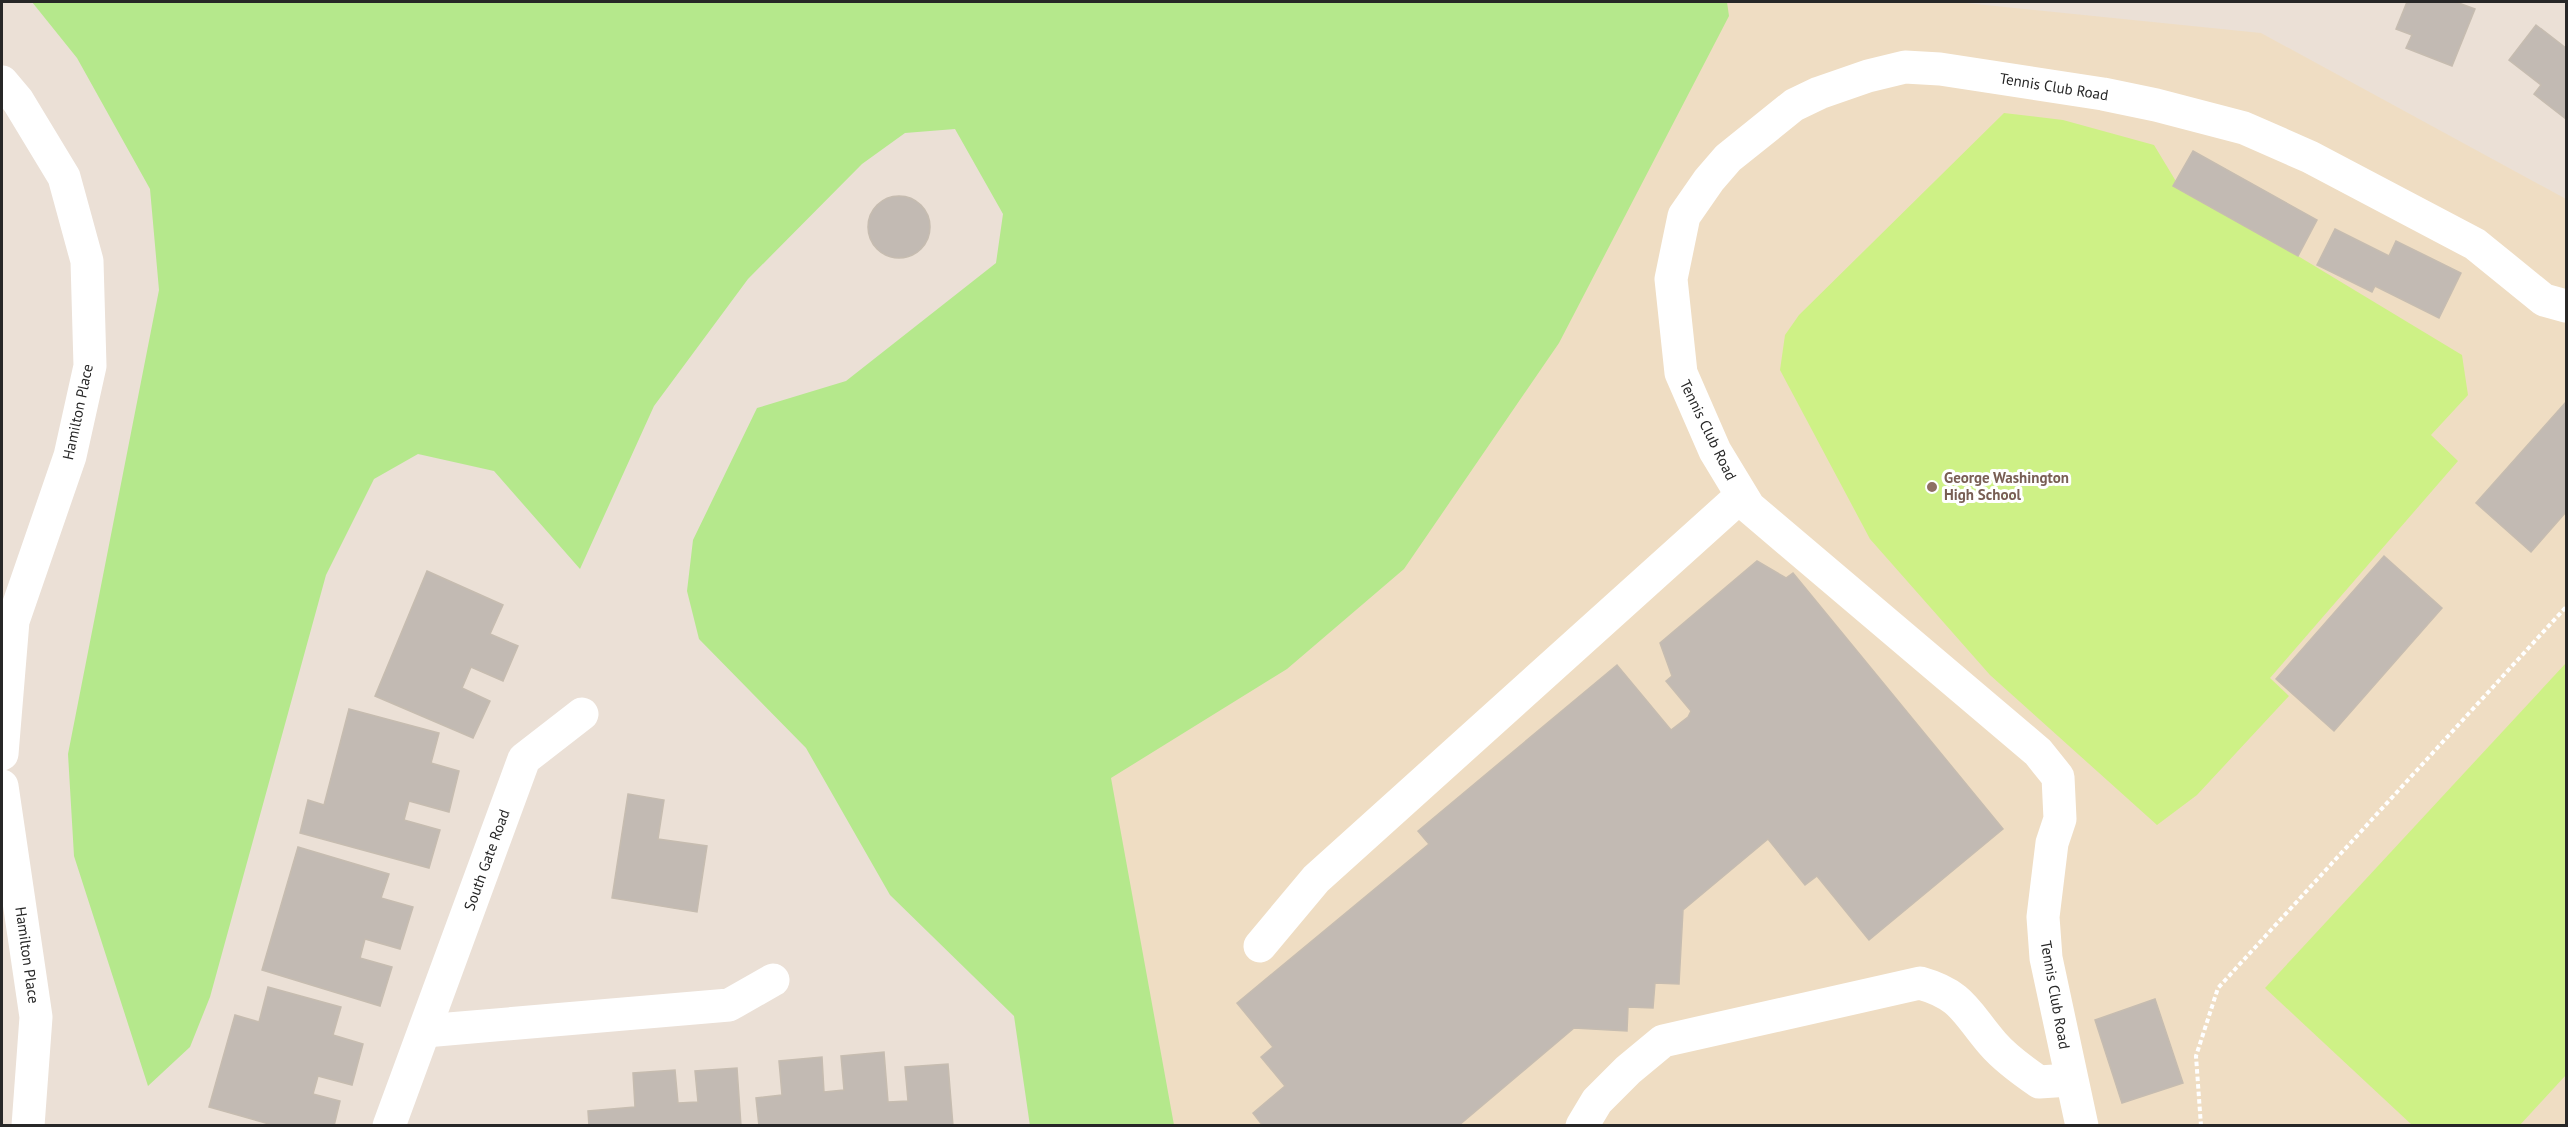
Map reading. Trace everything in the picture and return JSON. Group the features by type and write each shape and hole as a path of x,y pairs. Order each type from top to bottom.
{"street":[{"name":"Tennis Club Road","path":"2082,1125 2070,1080 2046,958 2043,917 2052,843 2060,819 2058,777 2038,752 1749,507 1741,496 1715,451 1681,373 1671,279 1684,216 1709,180 1728,158 1794,105 1838,86 1896,70 1940,69 2103,94 2244,128 2310,157 2475,244 2544,300 2566,306"},
{"name":"Hamilton Place","path":"2,82 18,101 64,177 87,261 90,366 70,456 12,621 2,754"},
{"path":"1260,946 1316,879 1741,496"},
{"name":"South Gate Road","path":"389,1125 524,759 582,714"},
{"name":"Hamilton Place","path":"2,786 36,1017 28,1125"},
{"path":"425,1031 729,1005 774,980"},
{"path":"1582,1125 1597,1101 1628,1070 1663,1041 1920,983 1941,989 1960,1002 2010,1062 2039,1082 2070,1080"}],"path":[{"path":"2201,1125 2196,1056 2218,988 2566,607"}],"shaded area":[{"name":"George Washington High School","path":"1726,2 1956,2 2261,33 2566,199 2566,1125 1171,1125 1041,776"}],"green space":[{"path":"32,2 1727,2 1729,16 1559,343 1404,569 1287,669 1111,778 1174,1125 1030,1126 1014,1016 890,895 806,748 699,639 687,591 693,540 757,408 846,381 996,263 1003,214 955,129 905,133 862,164 748,279 654,406 580,569 494,471 418,454 374,479 326,575 210,997 190,1047 148,1086 74,856 68,754 159,290 150,189 77,58"},
{"path":"2004,113 2063,120 2154,145 2177,183 2462,355 2468,395 2431,435 2458,461 2270,678 2289,696 2197,795 2157,825 1990,675 1870,539 1780,370 1785,335 1799,315"},
{"path":"2566,663 2566,1075 2520,1125 2412,1125 2265,988"}],"building":[{"path":"2407,2 2456,2 2475,9 2452,66 2406,48 2412,35 2396,29"},
{"path":"2536,25 2566,48 2566,119 2534,94 2541,85 2509,60"},
{"path":"2193,151 2317,220 2298,256 2173,186"},
{"path":"899,196 921,205 930,227 921,249 899,258 877,249 868,227 877,205"},
{"path":"2335,229 2389,256 2396,241 2461,273 2439,318 2375,286 2372,292 2317,265"},
{"path":"2566,402 2566,512 2531,552 2476,503"},
{"path":"2384,556 2442,608 2334,731 2276,679"},
{"path":"1757,561 1786,578 1793,573 2003,829 1869,940 1817,876 1805,885 1768,839 1683,910 1679,984 1655,983 1653,1008 1628,1007 1627,1031 1574,1028 1458,1126 1263,1126 1253,1113 1285,1086 1261,1057 1273,1047 1237,1003 1429,844 1418,831 1617,665 1671,730 1688,717 1691,711 1666,681 1672,676 1660,643"},
{"path":"427,571 503,605 490,634 518,646 503,681 471,667 462,688 490,701 473,738 375,696"},
{"path":"349,709 439,733 431,763 459,771 449,812 409,801 404,820 440,830 429,868 300,833 308,800 324,805"},
{"path":"628,794 664,800 658,839 707,846 697,912 612,898"},
{"path":"298,847 389,874 381,898 413,907 400,949 365,939 360,958 392,967 380,1006 262,970"},
{"path":"268,987 341,1007 333,1035 363,1044 352,1085 318,1076 313,1094 340,1101 334,1126 276,1126 209,1107 235,1015 259,1022"},
{"path":"2155,999 2183,1083 2122,1103 2095,1020"},
{"path":"884,1052 888,1102 908,1101 905,1067 948,1064 953,1126 759,1126 756,1098 782,1095 779,1061 822,1057 824,1092 844,1090 841,1056"},
{"path":"737,1068 741,1126 589,1126 588,1111 635,1107 633,1073 675,1070 678,1103 698,1102 695,1071"}],"place":[{"name":"George Washington High School","path":"1932,487"}]}
